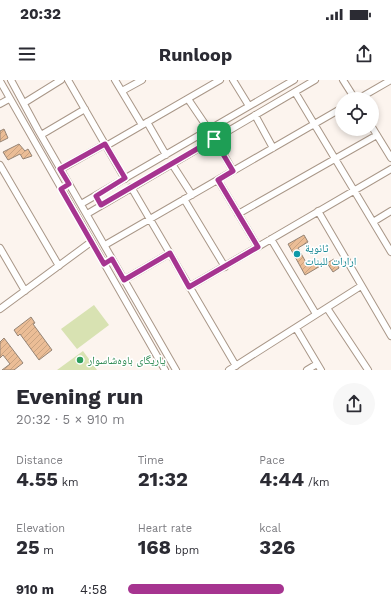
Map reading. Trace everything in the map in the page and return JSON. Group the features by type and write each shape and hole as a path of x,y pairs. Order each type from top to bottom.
{"street":[{"path":"12,80 60,169 176,370"},
{"path":"24,103 61,80"},
{"path":"68,80 125,178"},
{"path":"115,80 166,155"},
{"path":"122,91 142,80"},
{"path":"60,169 145,124 220,80"},
{"path":"233,80 249,106"},
{"path":"87,214 315,80"},
{"path":"343,80 350,92"},
{"path":"0,81 165,370"},
{"path":"81,204 291,81"},
{"path":"370,92 389,81 391,89"},
{"path":"295,92 391,252"},
{"path":"0,104 10,99"},
{"path":"188,99 209,130"},
{"path":"41,135 85,109"},
{"path":"105,245 335,112"},
{"path":"255,115 273,148"},
{"path":"238,214 373,136"},
{"path":"377,136 391,158"},
{"path":"214,139 233,171"},
{"path":"172,164 192,195"},
{"path":"0,165 60,266"},
{"path":"189,287 391,169"},
{"path":"218,180 258,247"},
{"path":"61,189 69,184"},
{"path":"131,188 236,366"},
{"path":"96,196 101,205"},
{"path":"184,199 225,266"},
{"path":"318,211 391,336"},
{"path":"373,222 391,211"},
{"path":"271,239 316,314"},
{"path":"0,310 92,242"},
{"path":"0,248 25,291"},
{"path":"124,280 170,253"},
{"path":"104,264 112,259"},
{"path":"229,370 361,286"},
{"path":"327,308 368,370"},
{"path":"296,328 321,370"},
{"path":"307,370 317,364"}],"green space":[{"path":"94,305 109,325 77,349 61,329"},
{"name":"یاریگای باوەشاسوار","path":"83,351 97,370 57,370"}],"building":[{"path":"4,129 8,138 0,142 0,131"},
{"path":"19,144 25,151 28,149 32,156 23,159 20,154 8,160 3,152"},
{"name":"ثانوية ارارات للبنات","path":"304,235 308,242 298,248 308,266 319,260 322,265 305,275 288,244"},
{"path":"334,259 339,268 333,272 327,263"},
{"path":"31,317 35,323 33,324 52,350 39,360 20,334 18,336 14,330"},
{"path":"4,338 23,363 14,370 2,370 10,364 3,355 0,358 0,342"}],"place":[{"name":"ثانوية ارارات للبنات","path":"297,254"},
{"name":"یاریگای باوەشاسوار","path":"80,360"}],"route":[{"path":"214,139 233,171 218,180 258,247 189,287 170,253 124,280 112,259 104,264 61,189 69,184 60,169 105,144 125,178 96,196 101,205 214,139"}]}
